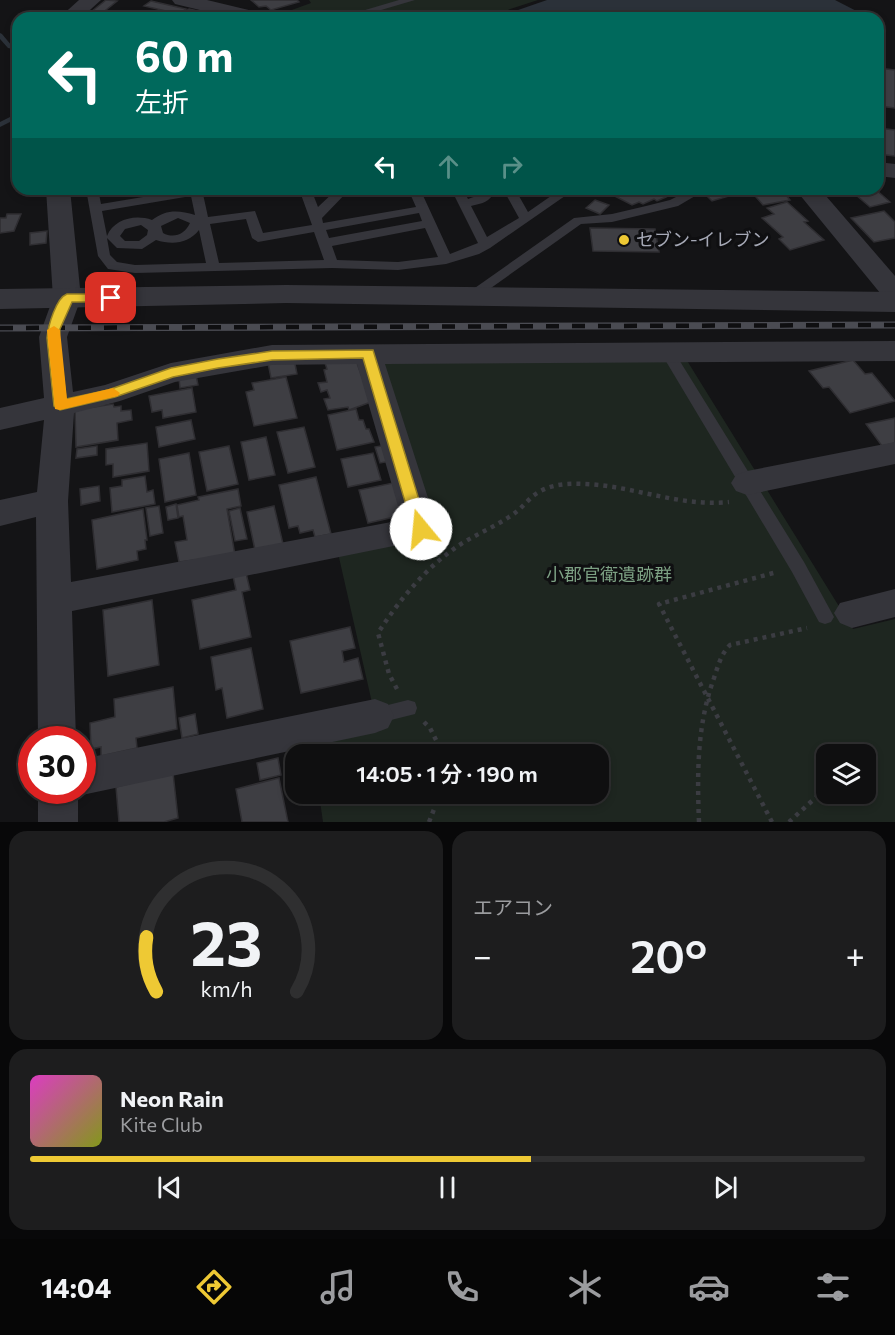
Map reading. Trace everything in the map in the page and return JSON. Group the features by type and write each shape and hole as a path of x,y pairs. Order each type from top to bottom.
{"street":[{"path":"76,12 91,0"},
{"path":"196,1 236,12"},
{"path":"57,726 52,501 60,406 53,338 54,329 67,298 58,195"},
{"path":"812,195 895,293"},
{"path":"0,299 286,294 895,302"},
{"path":"0,419 110,394 171,373 218,363 272,356 895,351"},
{"path":"54,600 421,529 368,354"},
{"path":"751,489 895,453"},
{"path":"0,513 52,501"},
{"path":"838,615 895,603"},
{"path":"96,774 391,712"},
{"path":"58,804 58,822"}],"lane":[{"path":"365,12 410,0"},
{"path":"93,195 94,209 107,239 104,256 113,266 135,269 332,264 398,266 446,260 485,245 560,195"},
{"path":"94,209 152,195"},
{"path":"196,195 200,223 214,267"},
{"path":"307,195 332,264"},
{"path":"317,222 339,195"},
{"path":"417,195 446,260"},
{"path":"460,195 485,245"},
{"path":"464,203 478,201 486,195"},
{"path":"512,195 526,219"},
{"path":"469,297 578,220 612,218 674,202 688,195"},
{"path":"107,239 120,226 142,221 150,224 161,238 174,240 191,233 200,223 251,214 258,238 317,222 423,210"},
{"path":"107,239 122,245 142,245 153,236 159,220 170,215 188,216 200,223"},
{"path":"325,243 429,224"},
{"path":"668,353 798,567 838,615"}],"path":[{"path":"438,744 430,728 391,712 389,674 378,633 393,609 427,573 457,547 513,515 540,491 563,484 591,484 699,504 726,503 751,489"},
{"path":"772,822 659,604 798,567"},
{"path":"699,822 700,722 706,695 723,651 730,645 812,626 838,615"},
{"path":"789,822 816,797"},
{"path":"429,822 436,804"}],"green space":[{"path":"309,0 538,0 501,12 286,12 311,3"},
{"name":"小郡官衛遺跡群","path":"379,359 686,359 853,629 895,619 895,822 323,822 320,804 609,804 609,744 321,744 380,731 338,553 433,532"}],"shaded area":[{"path":"547,0 835,0 858,12 512,12"}],"building":[{"path":"106,0 117,1 103,12 91,12"},
{"path":"251,0 297,0 299,2 271,10 266,6 259,7"},
{"path":"151,1 186,9 182,12 170,12 144,6"},
{"path":"189,9 203,12 185,12"},
{"path":"884,69 895,70 895,108 884,107"},
{"path":"884,129 895,130 895,156 884,155"},
{"path":"613,195 663,195 666,197 657,201 654,199 643,204 639,202 632,205"},
{"path":"706,195 729,196 712,201"},
{"path":"754,195 786,195 790,200 763,205"},
{"path":"856,195 882,195 890,202 870,207"},
{"path":"595,200 609,205 600,214 586,208"},
{"path":"787,202 824,240 790,250 779,239 783,237 762,218 774,214 767,208"},
{"path":"884,211 895,222 895,238 874,242 851,218"},
{"path":"7,214 21,214 14,231 0,233 0,218 6,218"},
{"name":"セブン-イレブン","path":"590,228 655,229 659,252 593,251"},
{"path":"47,231 46,243 30,245 30,233"},
{"path":"294,359 297,374 271,378 268,363"},
{"path":"853,360 865,374 872,373 895,401 850,413 829,387 823,388 809,371"},
{"path":"325,363 357,363 371,402 349,410 348,407 328,410 324,399 330,398 327,390 321,392 318,383 327,382"},
{"path":"196,375 198,385 180,388 179,378"},
{"path":"286,377 297,418 254,426 246,392 254,390 252,383"},
{"path":"192,388 196,412 163,418 162,410 152,412 149,396"},
{"path":"113,404 114,407 121,406 121,411 131,410 132,420 117,423 118,440 76,447 75,410"},
{"path":"356,409 359,420 363,420 374,442 337,450 328,415"},
{"path":"895,418 895,443 882,446 866,424"},
{"path":"191,420 195,439 159,447 156,427"},
{"path":"304,427 315,467 288,473 277,432"},
{"path":"266,437 275,475 249,480 241,442"},
{"path":"147,443 149,471 113,477 113,464 106,465 106,449"},
{"path":"386,445 391,461 380,463 375,447"},
{"path":"97,446 97,455 76,458 77,449"},
{"path":"229,446 238,484 207,491 199,452"},
{"path":"189,453 196,495 165,502 159,459"},
{"path":"373,453 381,480 348,487 341,459"},
{"path":"145,476 147,492 153,490 155,504 112,512 110,488 122,486 122,480"},
{"path":"316,477 331,534 315,537 313,530 300,533 298,526 289,528 279,485"},
{"path":"393,483 403,515 368,523 359,490"},
{"path":"99,486 100,501 81,505 80,489"},
{"path":"238,489 241,506 227,509 235,555 179,562 175,542 187,540 183,516 179,517 177,505 199,500 198,497"},
{"path":"176,504 178,518 168,520 166,507"},
{"path":"159,506 163,533 150,536 146,508"},
{"path":"274,506 283,544 255,550 247,512"},
{"path":"240,508 247,539 235,541 229,511"},
{"path":"143,509 147,540 145,540 146,549 137,551 138,560 97,569 92,520"},
{"path":"246,573 250,590 242,592 251,637 200,649 192,600 236,590 233,576"},
{"path":"152,600 159,665 108,676 103,610"},
{"path":"350,627 355,648 342,651 344,662 358,658 363,679 301,693 290,641"},
{"path":"251,648 263,709 227,718 222,688 216,690 211,657"},
{"path":"173,687 177,729 136,738 137,748 101,756 101,747 96,748 96,726 90,726 90,723 115,717 114,699"},
{"path":"195,714 198,734 182,738 179,718"},
{"path":"278,758 281,775 260,780 257,763"},
{"path":"173,773 178,818 164,822 119,822 116,787"},
{"path":"279,778 288,822 242,822 236,789"}],"waterway":[{"path":"0,35 12,47"},
{"path":"0,125 12,118"}],"railway":[{"path":"0,328 895,325"}],"slow traffic":[{"path":"54,330 60,406 113,393"}],"place":[{"name":"セブン-イレブン","path":"624,240"}],"route":[{"path":"111,298 67,298 54,329 53,338 60,406 110,394 171,373 218,363 272,356 368,354 421,529"}]}
